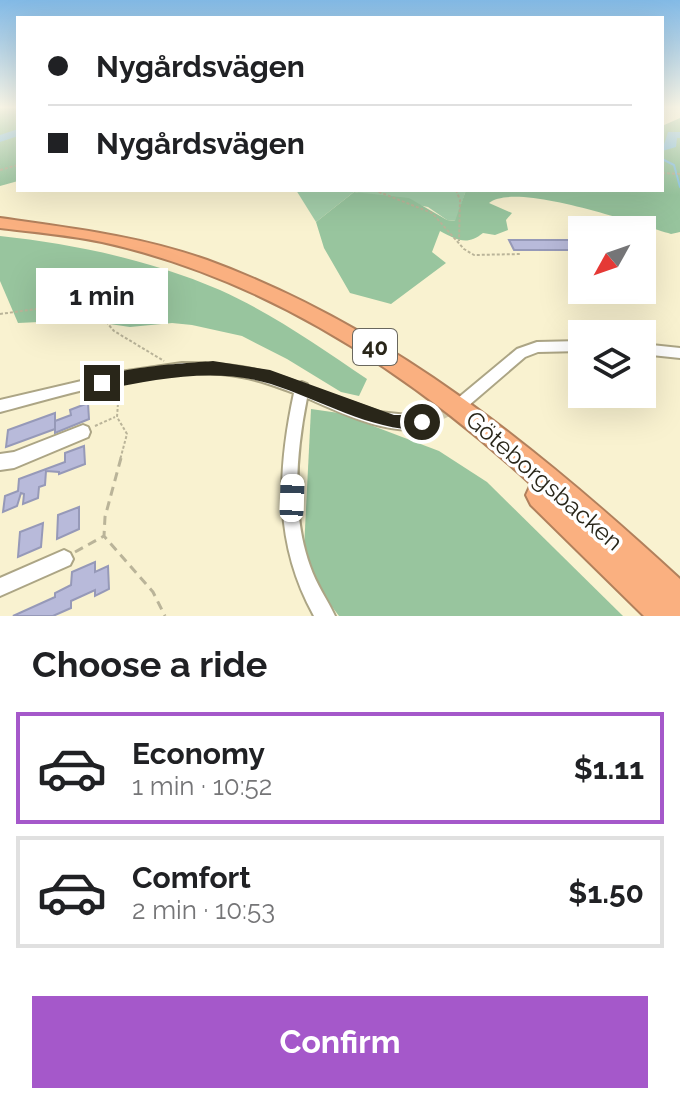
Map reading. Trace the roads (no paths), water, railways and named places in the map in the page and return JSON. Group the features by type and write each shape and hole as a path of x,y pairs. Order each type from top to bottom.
{"highway":[{"name":"Göteborgsbacken","path":"0,226 90,233 183,256 266,288 341,327 416,375 475,420 680,603"},
{"name":"Göteborgsbacken","path":"0,226 78,238 162,257 258,294 333,334 372,358 462,426 579,529 669,616"}],"street":[{"path":"463,402 521,353 537,347 568,346"},
{"path":"656,350 680,353"},
{"path":"0,406 120,380 213,368 239,371 302,388 394,422 422,422"},
{"path":"302,388 293,454 292,529 299,568 324,616"},
{"path":"0,462 14,460 83,432"},
{"path":"0,587 64,559"}],"waterway":[{"path":"0,139 6,137"},
{"path":"664,147 672,145 672,137"},
{"path":"664,160 674,165 680,187"}],"tunnel":[{"path":"422,422 456,406"}]}
